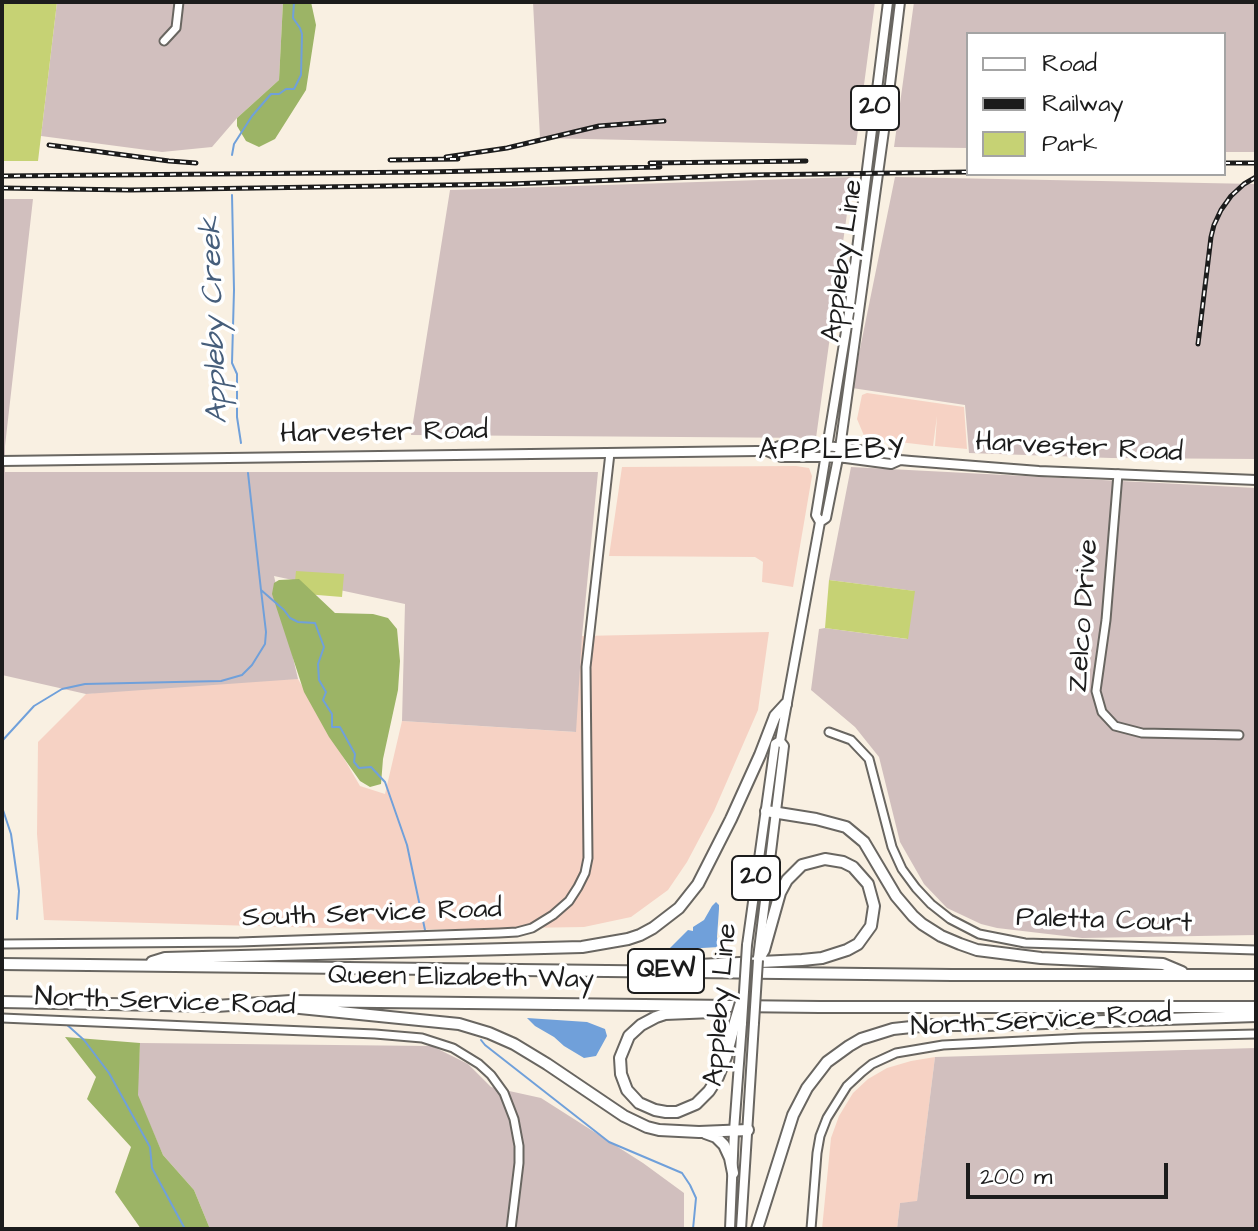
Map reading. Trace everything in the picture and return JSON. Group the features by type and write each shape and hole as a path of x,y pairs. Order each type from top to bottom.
{"highway":[{"path":"145,965 165,958 582,947 628,939 653,928 679,908 698,884 760,755 775,716 786,704"},
{"path":"770,811 846,827 864,842 896,896 913,916 941,936 960,944 991,952 1041,958 1163,964 1188,974"},
{"path":"664,971 695,966 822,958 847,950 858,944 871,926 874,906 868,884 853,867 843,862 825,859 802,865 787,880 780,893 758,960"},
{"name":"Queen Elizabeth Way","path":"2,964 952,975 1256,975"},
{"path":"742,999 738,1022 718,1077 696,1104 677,1112 655,1110 639,1103 627,1090 620,1058 625,1043 634,1030 656,1017 665,1014 820,1007"},
{"name":"Queen Elizabeth Way","path":"2,1002 216,1006 291,1001 820,1007 1256,1007"},
{"path":"216,1006 290,1007 459,1024 514,1044 635,1123 659,1130 748,1130"},
{"path":"757,1229 793,1115 807,1088 827,1062 861,1039 893,1029 930,1025 1017,1025 1256,1016"},
{"path":"699,1132 711,1135 724,1145 733,1173"}],"main road":[{"name":"Appleby Line","path":"742,999 747,945 784,746 780,741 786,704 820,522 816,515 849,313 888,2"},
{"name":"Appleby Line","path":"820,522 826,518 839,453 900,2"},
{"name":"Harvester Road","path":"2,461 767,451 779,446 827,446 839,453 891,464 900,460 1039,471 1256,480"},
{"name":"Harvester Road","path":"767,451 781,457 826,457 839,453"},
{"path":"806,457 824,471"},
{"name":"Appleby Line","path":"762,944 770,811"},
{"name":"Appleby Line","path":"741,1229 758,960"},
{"name":"Appleby Line","path":"730,1229 738,1022"}],"street":[{"path":"164,41 176,28 179,2"},
{"name":"South Service Road","path":"2,944 239,942 499,933 532,928 553,915 569,901 578,887 588,858 586,667 610,453"},
{"name":"Zelco Drive","path":"1118,474 1106,620 1096,691 1102,712 1115,726 1142,733 1239,735"},
{"name":"Paletta Court","path":"829,732 851,740 869,759 892,847 902,869 931,904 959,924 979,934 1025,943 1256,950"},
{"name":"North Service Road","path":"2,1018 375,1034 422,1038 453,1048 491,1075 504,1093 514,1119 519,1163 511,1229"},
{"name":"North Service Road","path":"811,1229 817,1153 827,1118 847,1086 872,1064 896,1053 943,1045 1256,1034"}],"shaded area":[{"path":"57,2 283,2 279,80 237,118 212,147 162,152 41,136"},
{"path":"533,2 875,2 856,145 540,138"},
{"path":"914,2 1256,2 1256,152 1226,152 1226,32 966,32 966,148 894,147"},
{"path":"852,177 816,438 411,435 450,190"},
{"path":"895,177 1256,184 1256,459 969,453 965,405 852,388"},
{"path":"2,199 33,199 5,446 5,472 598,472 576,732 402,721 405,604 274,576 298,679 86,694 2,675"},
{"path":"867,393 964,407 967,449 935,446 937,416 933,446 865,438 857,419 862,395"},
{"path":"622,467 809,468 812,476 793,587 762,582 763,562 755,557 609,556"},
{"path":"851,467 1256,488 1256,935 1082,938 997,928 947,908 924,884 900,842 879,757 855,727 811,690 819,629 907,639 914,591 829,580"},
{"path":"769,632 758,710 714,811 668,890 631,917 584,927 395,930 44,920 37,834 38,742 86,694 208,680 298,679 360,786 385,794 402,721 575,732 582,636"},
{"path":"140,1043 432,1046 468,1064 491,1087 541,1098 643,1163 684,1193 684,1229 210,1229 194,1190 163,1155 137,1095"},
{"path":"1256,1048 1256,1229 897,1229 900,1203 917,1201 935,1057"},
{"path":"935,1057 917,1202 900,1203 897,1229 822,1229 831,1138 839,1116 853,1093 887,1068"}],"green space":[{"path":"2,2 57,2 38,161 2,161"},
{"path":"283,2 311,2 316,25 306,90 275,139 259,147 246,141 237,126 237,118 279,80"},
{"path":"296,571 344,574 342,597 281,592 282,580 295,581"},
{"path":"299,579 335,613 373,614 388,618 397,629 400,661 398,690 383,759 381,784 370,787 360,781 329,737 304,692 272,594 274,583 279,580"},
{"path":"829,580 915,591 908,639 825,628"},
{"path":"65,1037 140,1043 138,1095 163,1155 194,1190 210,1229 141,1229 115,1192 131,1147 87,1099 96,1077"}],"water":[{"path":"716,902 719,905 719,947 668,950 688,930 693,931 693,927 704,920"},
{"path":"527,1018 587,1022 605,1029 607,1036 596,1056 584,1058"}],"waterway":[{"name":"Appleby Creek","path":"232,155 234,144 252,116 271,94 294,89 301,75 302,34 293,18 294,2"},
{"name":"Appleby Creek","path":"232,195 232,363 237,374 237,417 241,443"},
{"name":"Appleby Creek","path":"248,473 261,590 290,618 315,623 324,647 318,664 319,680 326,692 323,700 332,714 332,727 340,727 359,768 371,767 385,782 407,845 425,930"},
{"name":"Appleby Creek","path":"2,741 34,706 62,689 85,684 221,681 242,675 265,644 261,590"},
{"name":"Appleby Creek","path":"2,807 11,834 19,891 17,919"},
{"name":"Appleby Creek","path":"65,1023 84,1040 109,1073 150,1147 152,1168 185,1229"},
{"name":"Appleby Creek","path":"481,1040 609,1142 682,1173 696,1198 693,1229"}],"railway":[{"path":"446,157 507,148 599,126 664,121"},
{"path":"49,145 196,163"},
{"path":"390,160 458,159"},
{"path":"650,163 806,161"},
{"path":"1226,163 1256,163"},
{"path":"2,176 660,167"},
{"path":"2,188 130,190 510,184 750,175 966,172"},
{"path":"1198,344 1214,225 1231,196 1256,177"}],"district":[{"name":"APPLEBY","path":"832,452"}]}
